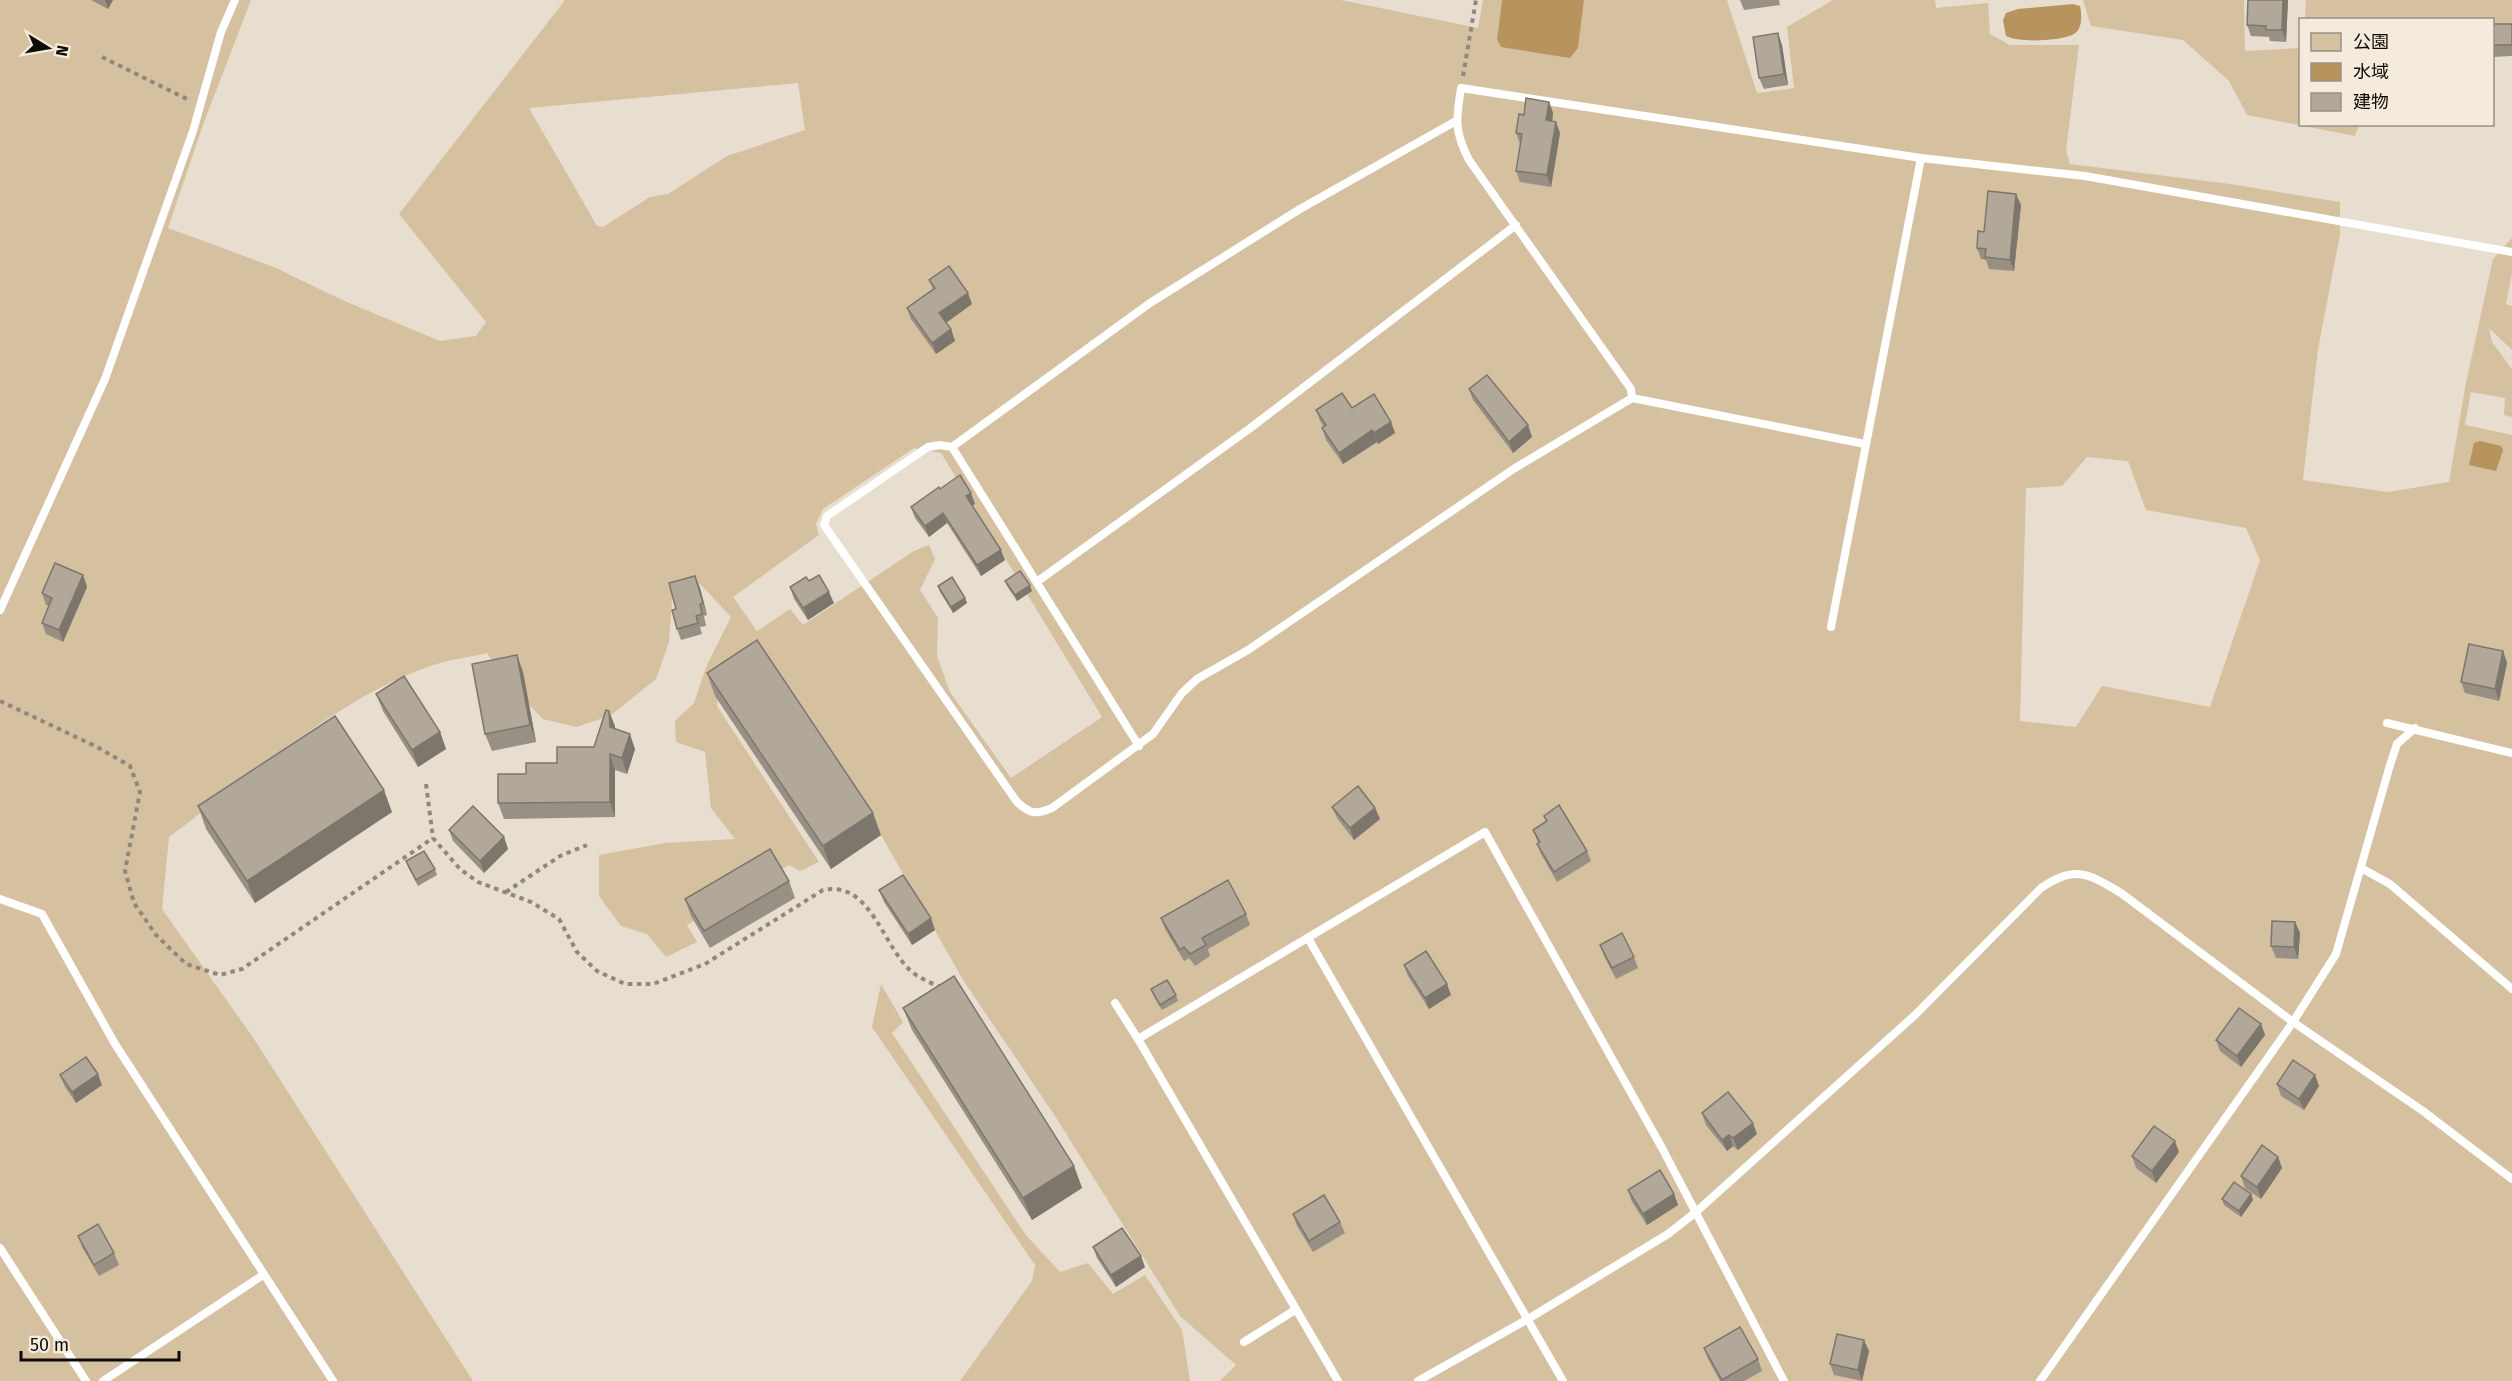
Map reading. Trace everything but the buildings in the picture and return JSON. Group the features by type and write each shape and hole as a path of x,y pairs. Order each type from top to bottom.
{"lane":[{"path":"0,610 105,379 200,105 221,32 236,0"},
{"path":"1632,398 1631,389 1469,160 1458,139 1456,121 1461,88 1921,158 2085,176 2512,252"},
{"path":"1456,121 1300,209 1150,303 952,447 940,445 928,447 827,516 824,525 1017,801 1027,812 1037,814 1052,808 1139,746 1153,734 1182,693 1197,679 1248,650 1515,468 1632,398 1865,444"},
{"path":"1831,627 1921,158"},
{"path":"1038,581 1249,429 1516,225"},
{"path":"952,447 1038,581 1139,746"},
{"path":"2387,723 2512,753"},
{"path":"2040,1381 2293,1022 2336,954 2397,744 2415,728"},
{"path":"1138,1039 1485,832 1696,1212 1784,1381"},
{"path":"2361,868 2390,884 2512,989"},
{"path":"1419,1381 1528,1319 1668,1234 1696,1212 1915,1015 2041,888 2055,878 2074,873 2090,875 2121,893 2293,1022 2423,1111 2512,1179"},
{"path":"0,899 42,914 115,1044 333,1381"},
{"path":"1308,938 1563,1381"},
{"path":"1115,1003 1338,1381"},
{"path":"0,1248 86,1381"},
{"path":"103,1381 263,1275"},
{"path":"1244,1342 1295,1310"}],"path":[{"path":"1461,88 1476,0"},
{"path":"102,57 200,105"},
{"path":"0,701 98,747 130,766 140,792 125,871 134,903 156,935 186,964 220,975 242,969 433,838"},
{"path":"426,784 433,838 460,869 478,882 531,902 559,919 577,952 597,971 625,984 653,984 705,964 823,890 838,887 856,894 912,971 941,987"},
{"path":"506,892 560,856 587,845"}],"green space":[{"path":"0,0 251,0 204,122 168,228 274,267 340,299 440,341 476,336 486,322 399,214 565,0 1341,0 1478,28 1483,0 1502,0 1497,39 1570,58 1578,48 1584,0 1727,0 1757,93 1794,88 1787,27 1833,0 1935,0 1936,8 1988,3 1990,34 2010,45 2079,45 2066,151 2070,164 2230,184 2340,202 2340,235 2318,349 2303,480 2388,492 2449,482 2466,383 2493,259 2512,238 2512,273 2506,304 2512,306 2512,350 2489,328 2492,342 2512,369 2512,417 2504,415 2505,398 2471,392 2465,425 2512,435 2512,1381 1220,1381 1236,1365 1180,1316 1055,1116 963,980 863,803 719,689 717,706 819,862 800,871 789,865 687,925 697,942 666,957 647,934 621,926 599,896 599,855 665,843 735,839 711,808 705,752 676,742 675,721 694,703 707,665 731,617 700,584 673,587 669,642 656,679 610,716 576,727 543,719 502,677 487,653 443,662 402,677 332,716 169,837 162,909 252,1036 473,1381 0,1381","holes":["798,83 805,130 727,156 668,194 650,197 603,227 597,226 529,108","914,448 941,453 1102,717 1011,778 950,692 937,656 938,618 920,590 935,559 929,545 914,551 803,625 790,609 757,631 733,597 819,535 816,524 823,509","2087,457 2128,461 2146,510 2246,528 2260,560 2210,707 2102,686 2076,727 2020,721 2026,488 2062,486"]},
{"path":"2083,0 2244,0 2245,51 2299,48 2299,125 2247,115 2229,81 2183,40 2091,26"},
{"path":"2306,0 2512,0 2512,41 2494,40 2494,18 2305,18"},
{"path":"2304,126 2359,126 2355,136"},
{"path":"881,984 903,1022 892,1033 1025,1234 1060,1272 1088,1263 1113,1294 1145,1275 1182,1330 1190,1381 960,1381 1032,1281 1035,1265 872,1027"}],"water":[{"path":"1502,0 1584,0 1578,48 1570,58 1501,47 1497,39"},
{"path":"2073,4 2080,6 2081,18 2078,30 2072,35 2058,39 2039,40 2020,40 2006,36 2003,20 2006,13 2018,9"},
{"path":"2480,441 2501,446 2503,450 2496,471 2469,465 2474,443"}]}
